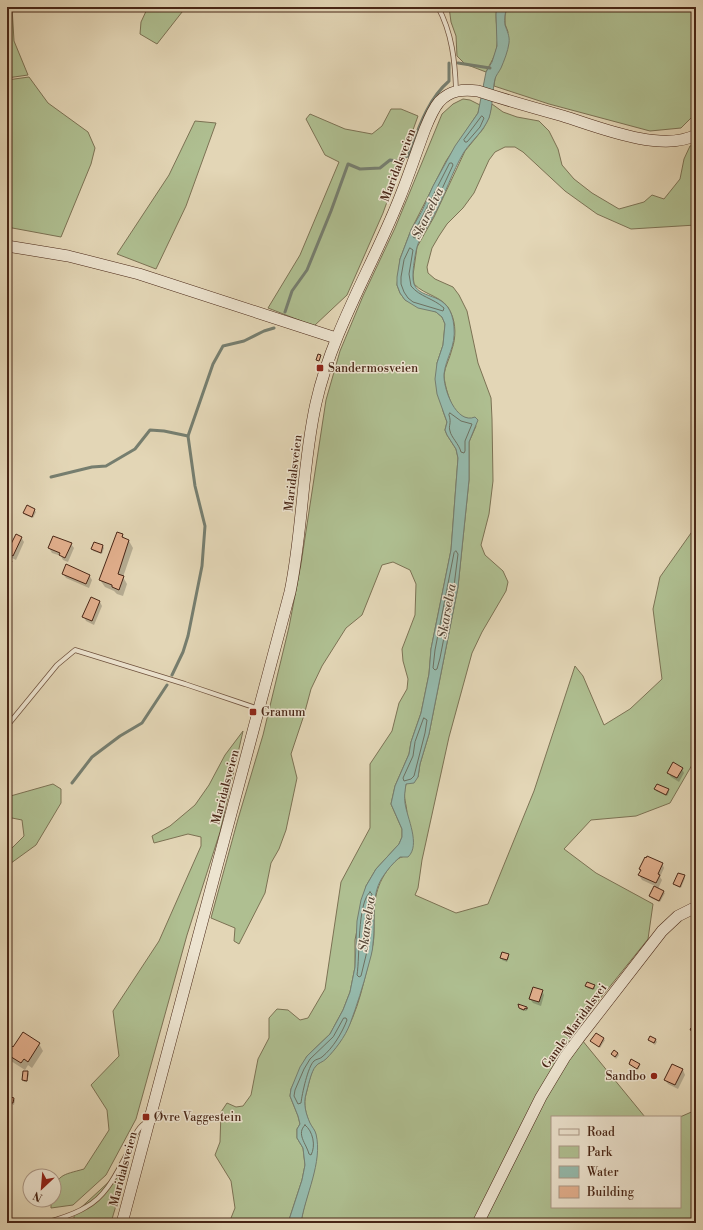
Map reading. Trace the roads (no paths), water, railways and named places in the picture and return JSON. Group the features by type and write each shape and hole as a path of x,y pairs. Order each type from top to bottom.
{"street":[{"path":"456,91 478,91 643,139 679,141 696,135"},
{"name":"Maridalsveien","path":"122,1223 292,580 308,450 316,403 327,364 336,338 394,212 423,134 434,109 442,98 456,91"},
{"path":"7,246 68,256 139,274 336,338"},
{"name":"Gamle Maridalsvei","path":"478,1223 541,1097 565,1057 662,931 678,916 696,907"}],"lane":[{"path":"438,7 446,21 450,35 455,64 456,91"},
{"path":"7,726 57,665 75,650 185,684 259,709"},
{"name":"Maridalsveien","path":"46,1223 76,1213 96,1201 112,1182 137,1133 143,1125 149,1122"}],"water":[{"name":"Skarselva","path":"497,7 507,7 505,25 509,40 505,59 495,79 489,118 484,128 464,152 432,219 418,243 413,271 414,284 418,289 423,293 442,301 452,315 454,340 445,368 444,380 448,396 457,411 462,416 468,418 475,417 478,420 469,442 469,480 458,587 429,734 420,764 418,777 414,783 406,784 405,803 412,831 412,852 408,857 400,857 388,869 378,885 374,910 372,952 353,1017 340,1043 326,1059 314,1068 311,1075 305,1098 305,1105 306,1113 316,1134 318,1145 317,1156 313,1179 301,1223 288,1223 302,1180 305,1165 303,1148 297,1138 297,1129 300,1124 290,1096 291,1089 300,1067 307,1056 330,1034 343,1010 350,992 355,967 357,921 361,900 366,886 376,869 399,844 402,837 402,829 391,804 395,786 409,754 411,742 421,713 429,674 431,649 451,550 458,458 456,449 445,430 447,422 437,394 435,379 437,363 443,345 445,324 442,317 436,312 418,308 405,300 400,293 397,285 397,277 400,259 411,230 422,211 433,186 455,146 478,113 486,72 492,62 497,46"}],"waterway":[{"path":"285,312 292,291 307,270 348,164 360,169 380,168 390,160 397,161 408,156 429,106 441,89 449,81 449,63"},
{"path":"458,63 490,68"},
{"path":"172,675 183,652 188,636 202,566 205,526 195,486 188,436 213,364 223,346 244,341 264,331 274,328"},
{"path":"51,477 92,467 106,466 135,449 150,430 188,436"},
{"path":"72,783 92,757 120,736 142,723 167,685"}],"place":[{"name":"Sandermosveien","path":"320,368"},
{"name":"Granum","path":"253,712"},
{"name":"Sandbo","path":"654,1076"},
{"name":"Øvre Vaggestein","path":"146,1117"}]}
